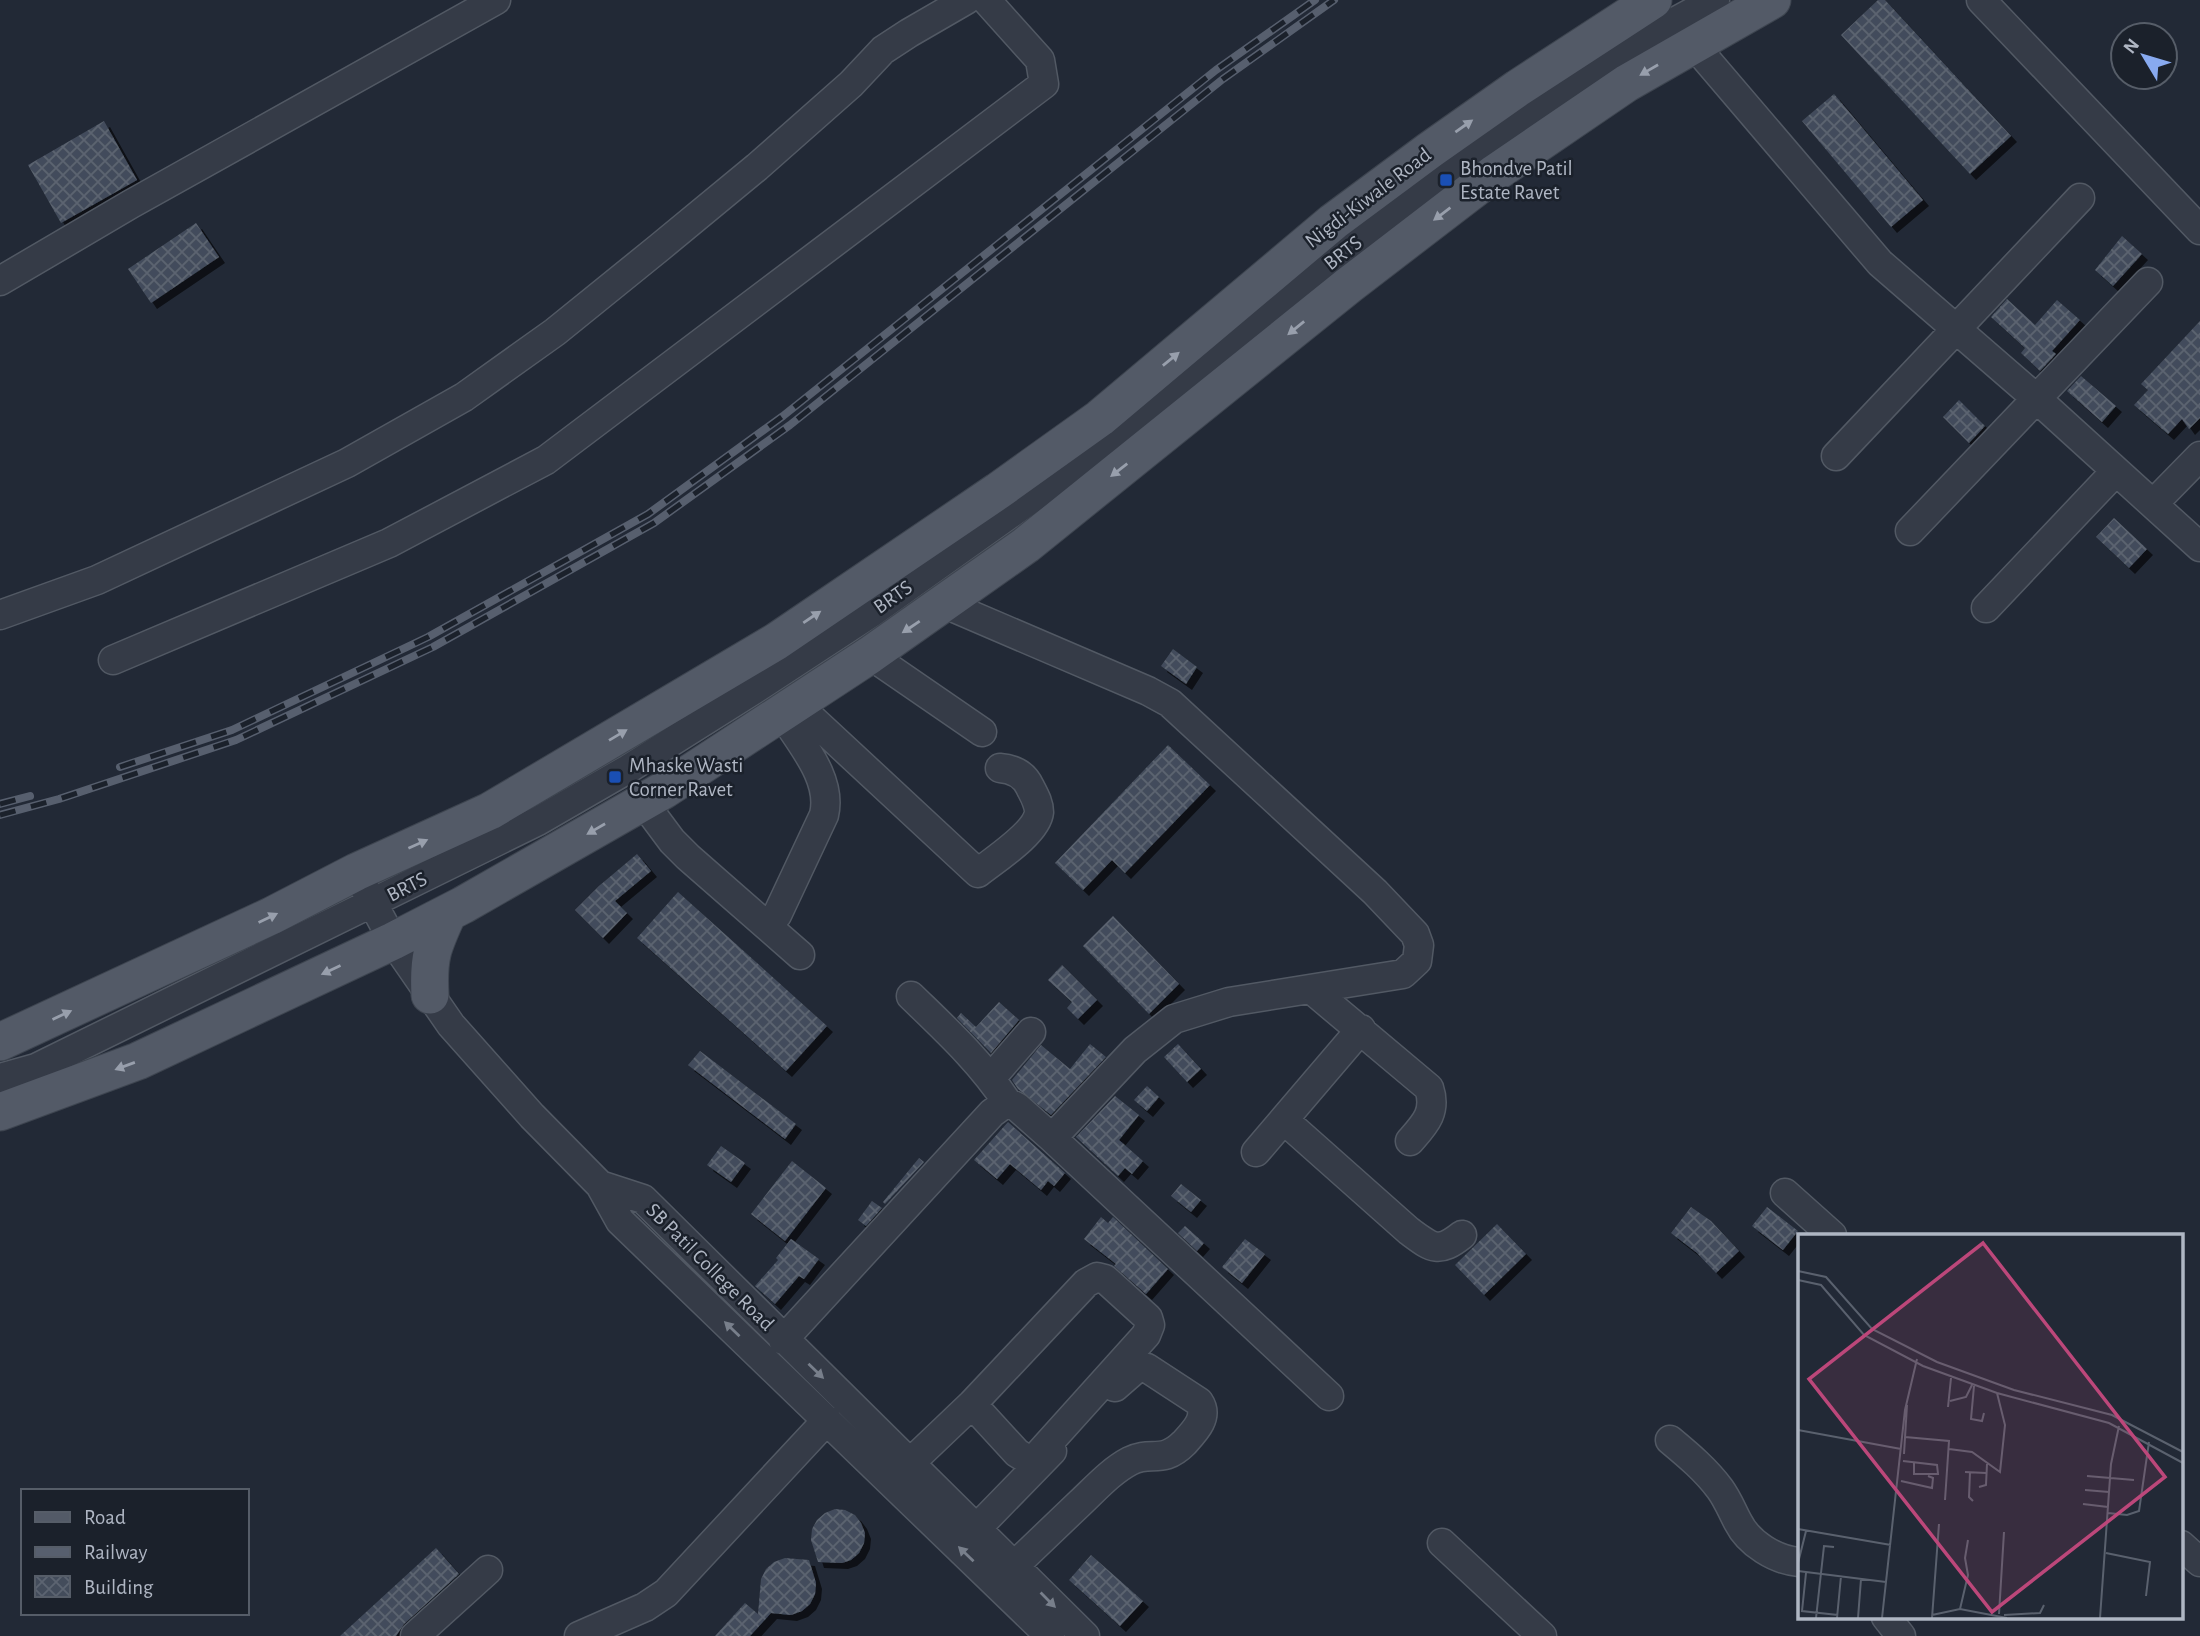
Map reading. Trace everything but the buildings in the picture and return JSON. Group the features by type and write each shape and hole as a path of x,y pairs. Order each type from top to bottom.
{"main road":[{"name":"Nigdi-Kiwale Road","path":"0,1042 271,916 356,872 491,811 777,641 998,491 1100,418 1333,222 1518,88 1653,0"},
{"path":"0,1112 138,1061 393,941 448,913 643,802 870,655 1026,545 1349,285 1495,173 1627,83 1772,0"},
{"path":"430,995 429,966 432,948 448,913"}],"street":[{"path":"0,281 131,204 496,0"},
{"path":"0,615 97,580 347,463 464,397 555,332 660,247 851,84 883,50 966,0"},
{"path":"113,660 389,543 546,460 1044,83 1040,60 986,0"},
{"name":"BRTS","path":"0,1078 36,1068 538,821 752,691 871,613 1069,472 1437,180 1632,45 1715,0"},
{"path":"1981,0 2200,230"},
{"path":"1694,45 1880,263 2200,547"},
{"path":"1836,456 2080,198"},
{"path":"1910,531 2148,282"},
{"path":"2153,504 2200,456"},
{"path":"1986,608 2116,471"},
{"path":"945,604 1148,691 1170,703 1375,892 1415,934 1419,945 1417,961 1403,974 1229,1002 1174,1019 1135,1050 1052,1138"},
{"path":"870,655 982,732"},
{"path":"788,708 978,873 1026,834 1037,819 1039,810 1037,799 1027,781 1013,769 1000,768"},
{"path":"777,915 827,804 823,781 788,708"},
{"path":"643,802 672,841 688,857 800,955"},
{"path":"356,872 393,941 451,1025 488,1068 600,1185"},
{"path":"1311,989 1429,1088 1433,1100 1427,1120 1410,1140"},
{"path":"911,996 971,1054 1007,1102 1017,1107 1052,1138 1329,1396"},
{"path":"1256,1152 1361,1030"},
{"path":"991,1078 1031,1032"},
{"path":"783,1340 992,1113 1007,1102"},
{"path":"1284,1120 1422,1241 1436,1248 1443,1248 1462,1235"},
{"name":"SB Patil College Road","path":"600,1185 643,1199 1085,1636"},
{"name":"SB Patil College Road","path":"600,1185 620,1221 1050,1636"},
{"path":"1785,1193 1831,1234"},
{"path":"909,1464 972,1404 1086,1283 1097,1277 1105,1279 1148,1318 1150,1325 1146,1335 1037,1456 1027,1459 1017,1453 972,1404"},
{"path":"976,1529 1128,1373 1138,1367 1147,1368 1199,1402 1204,1409 1203,1420 1184,1443 1171,1454 1131,1461 1108,1476 1014,1566"},
{"path":"579,1636 645,1607 666,1594 827,1420"},
{"path":"1670,1440 1713,1480 1731,1505 1740,1525 1757,1544 1769,1553 1798,1562"},
{"path":"1442,1543 1542,1636"},
{"path":"2182,1546 2200,1562"},
{"path":"415,1636 488,1570"},
{"path":"1887,1618 1900,1636"}],"railway":[{"path":"120,767 232,730 428,637 648,514 783,416 1216,70 1315,0"},
{"path":"0,815 59,799 236,740 433,647 654,523 790,425 1223,79 1334,0"},
{"path":"0,804 30,796"}],"place":[{"name":"Bhondve Patil Estate Ravet","path":"1446,180"},
{"name":"Mhaske Wasti Corner Ravet","path":"615,777"}]}
